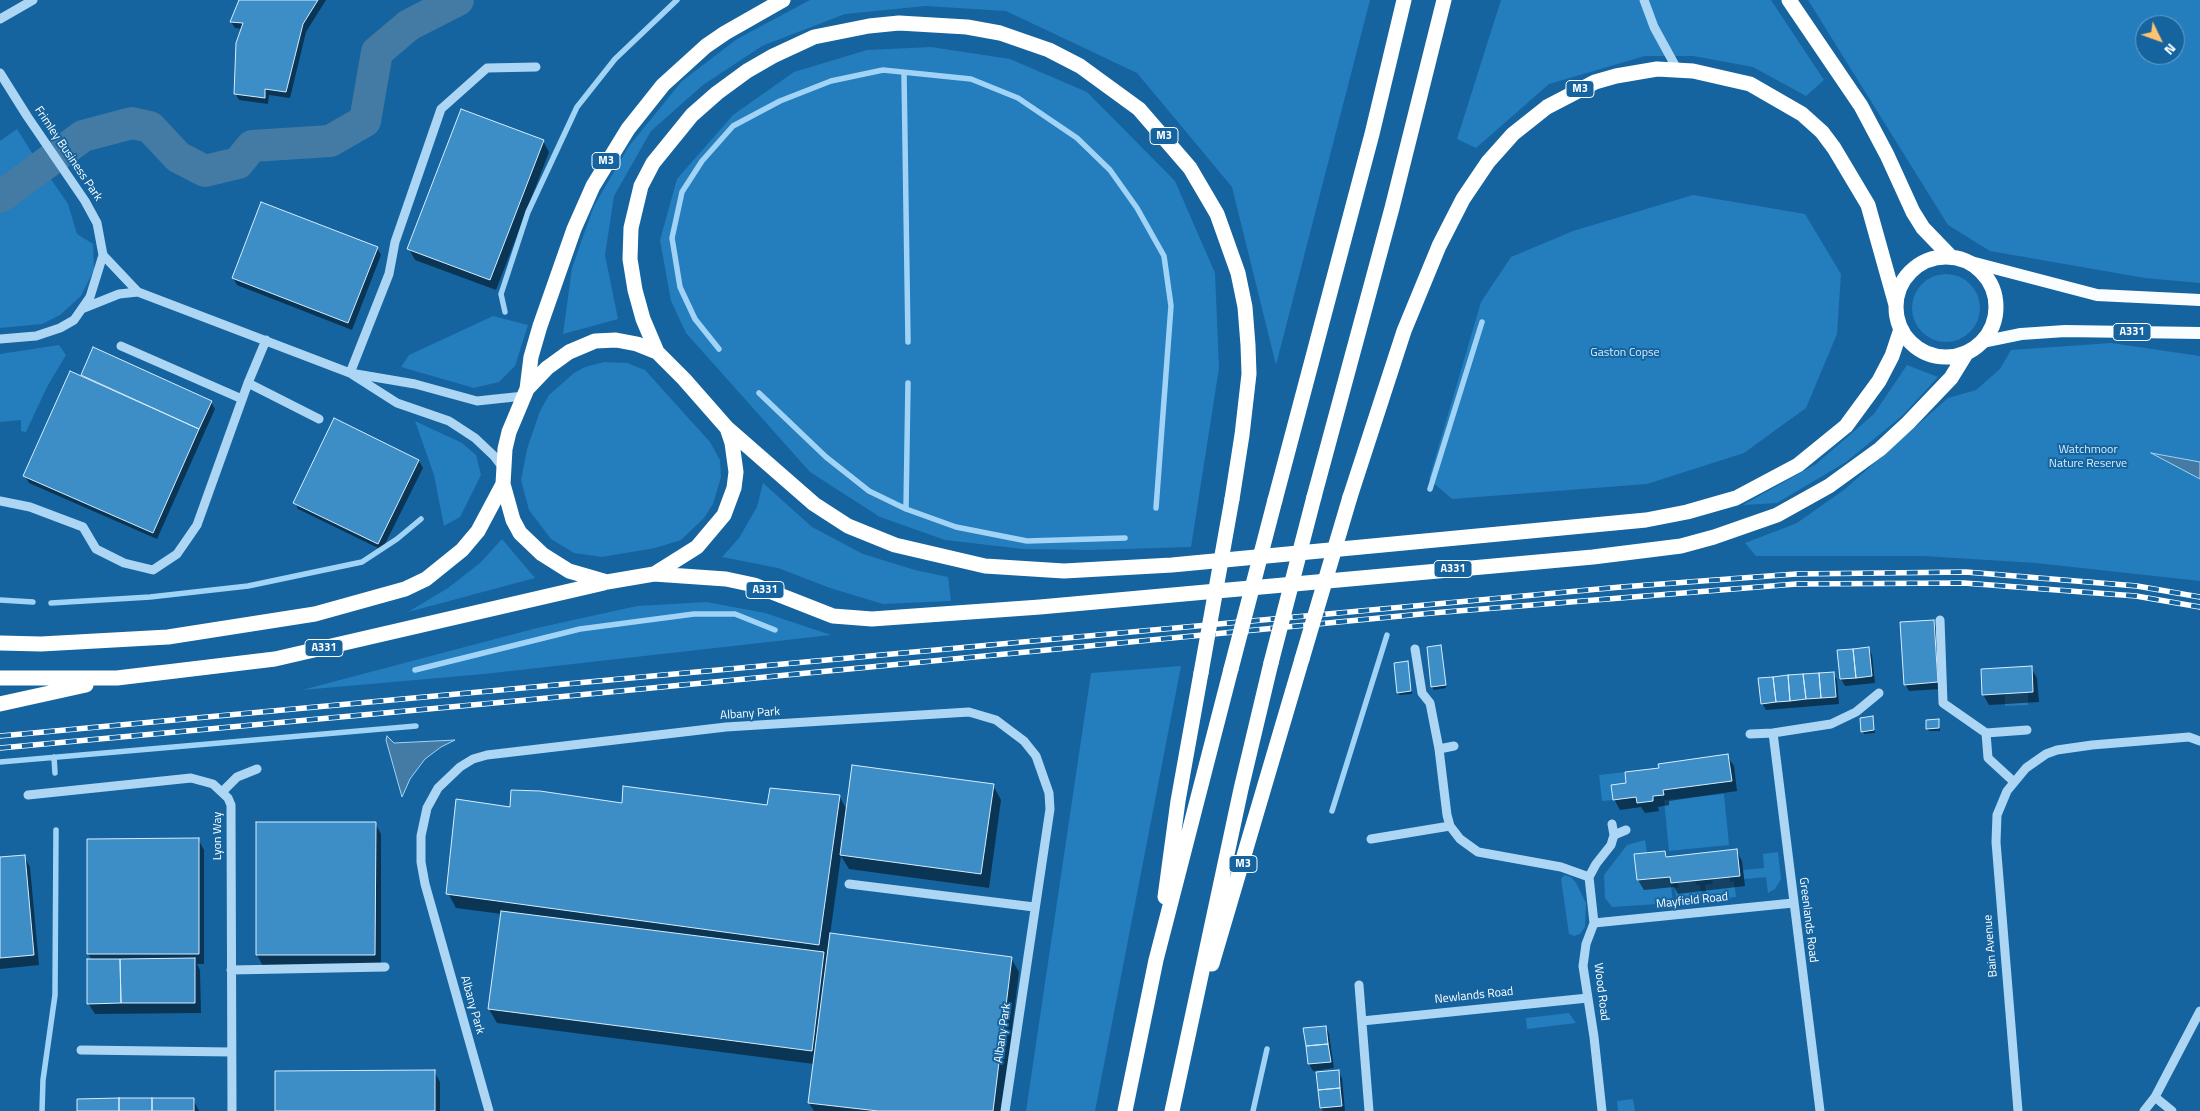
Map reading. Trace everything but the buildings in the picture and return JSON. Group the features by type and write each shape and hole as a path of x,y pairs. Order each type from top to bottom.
{"highway":[{"name":"M3","path":"525,393 537,334 574,229 598,178 628,129 663,85 706,46 783,0"},
{"name":"M3","path":"1125,1111 1156,960 1275,500 1368,152 1404,0"},
{"name":"M3","path":"1172,1111 1241,789 1271,663 1390,217 1444,0"},
{"path":"1789,0 1861,106 1887,155 1912,212 1923,228 1951,257"},
{"name":"M3","path":"657,352 643,319 635,290 630,259 631,228 641,186 653,163 692,115 717,93 746,71 814,37 869,26 899,23 967,26 1000,33 1049,50 1080,66 1126,99 1172,145 1194,174 1217,214 1238,273 1245,307 1249,374 1232,499 1178,802 1156,960"},
{"name":"M3","path":"1180,1069 1265,791 1350,497 1404,331 1422,284 1453,217 1488,162 1529,120 1577,90 1616,76 1657,69 1677,69 1713,74 1750,84 1789,106 1822,132 1849,170 1868,205 1896,304"},
{"path":"1951,257 1967,261 1979,269 1988,280 1994,292 1996,306 1994,321 1982,342 1967,352 1954,356 1929,354 1908,340 1901,329 1896,304 1898,291 1913,269 1931,260 1951,257"},
{"path":"727,428 732,443 736,472 734,488 724,515 697,547 654,574 607,582 569,570 542,554 520,532 513,520 504,477 509,432 525,393 557,360 581,346 595,341 616,340 632,343 657,352 727,428 800,493 829,514 868,535 904,548 968,563 1064,571 1172,566 1646,520 1717,504 1736,498 1774,480 1798,465 1836,436 1856,414 1879,381 1892,356 1901,329"},
{"name":"A331","path":"654,574 734,580 754,585 823,613 851,618 872,619 1040,607 1612,556 1681,546 1714,537 1776,515 1829,486 1880,449 1908,424 1951,378 1967,352"},
{"path":"0,643 41,644 168,637 315,614 405,589 426,579 462,550 478,531 504,477"},
{"name":"A331","path":"0,678 117,678 275,659 607,582"},
{"path":"0,704 117,678"}],"main road":[{"path":"1967,261 2097,295 2200,300"},
{"name":"A331","path":"1982,342 2021,334 2056,332 2200,333"}],"street":[{"path":"0,19 32,0"},
{"path":"1644,0 1654,27 1677,69"},
{"path":"350,373 389,274 394,242 441,109 487,68 536,67"},
{"name":"Frimley Business Park","path":"0,73 27,116 86,201 97,223 103,255 90,296 74,320 60,328 36,336 0,339"},
{"path":"103,255 138,292 350,373 397,403 449,421 468,432 494,456 504,477"},
{"path":"83,309 120,294 138,292"},
{"path":"0,501 30,508 83,527 96,549 124,563 152,570 177,554 197,525 242,399 266,340"},
{"path":"121,346 242,399"},
{"path":"350,373 415,384 476,401 525,393"},
{"path":"248,383 319,419"},
{"path":"1940,620 1944,703 1986,733 2027,730"},
{"path":"1416,649 1422,693 1430,703 1432,722 1439,749 1450,826 1460,839 1478,852 1561,867 1589,877 1596,864 1611,845 1614,835 1612,824"},
{"path":"1750,734 1773,733 1831,724 1856,712 1879,693"},
{"name":"Albany Park","path":"489,1111 425,884 421,862 423,823 431,798 449,777 473,759 486,755 726,727 970,712 982,715 1013,730 1036,756 1048,784 1050,809 1005,1111"},
{"name":"Greenlands Road","path":"1773,733 1820,1111"},
{"path":"1986,733 1988,758 2013,781"},
{"name":"Bain Avenue","path":"2018,1111 1996,842 1997,815 2013,781 2033,762 2046,754 2063,749 2189,738 2200,741"},
{"path":"1439,749 1454,746"},
{"path":"28,795 191,778 206,781 222,791 237,777 257,769"},
{"name":"Lyon Way","path":"222,791 231,804 232,1111"},
{"path":"1371,839 1450,826"},
{"path":"1614,835 1626,830"},
{"name":"Wood Road","path":"1589,877 1594,923 1586,944 1583,966 1594,1038 1602,1111"},
{"path":"849,884 1034,907"},
{"name":"Mayfield Road","path":"1594,923 1793,903"},
{"path":"231,970 385,967"},
{"path":"1359,985 1369,1111"},
{"name":"Newlands Road","path":"1362,1020 1588,998"},
{"path":"2144,1111 2155,1097 2200,1011"},
{"path":"81,1050 231,1052"},
{"path":"2155,1097 2172,1111"}],"green space":[{"path":"810,0 1370,0 1276,365 1232,187 1137,73 1006,11 925,6 845,14 762,46 703,85 651,131 614,196 605,255 618,319 563,334 572,268 594,206 629,146 682,81 737,39"},
{"path":"1501,0 1771,0 1824,80 1806,96 1753,67 1693,56 1645,56 1549,84 1476,148 1457,139"},
{"path":"1808,0 2200,0 2200,283 2145,278 1990,251 1948,225"},
{"path":"931,47 1010,59 1087,92 1175,181 1215,273 1219,368 1191,547 1090,550 1023,549 945,540 880,517 810,472 686,333 671,301 660,240 677,179 733,115 794,72 867,50"},
{"path":"17,129 39,164 0,193 0,141"},
{"path":"44,169 68,204 77,234 93,244 94,270 81,296 60,315 42,324 0,328 0,203"},
{"name":"Gaston Copse","path":"1693,195 1805,214 1841,274 1837,334 1806,408 1744,453 1647,484 1452,499 1429,479 1481,302 1511,257 1573,231"},
{"path":"1939,274 1953,274 1965,279 1975,289 1980,301 1980,315 1975,327 1965,337 1953,342 1939,342 1927,337 1917,327 1912,315 1912,301 1917,289 1927,279"},
{"path":"493,316 528,325 515,366 499,382 474,388 401,367 409,355"},
{"name":"Watchmoor Nature Reserve","path":"2111,343 2200,356 2200,581 2036,563 1923,556 1756,556 1745,543 1797,523 1845,489 1948,398 1976,390 2000,369 2011,350"},
{"path":"59,345 66,355 47,387 26,432 21,431 21,420 0,422 0,354"},
{"path":"604,362 627,363 645,370 710,442 720,460 721,477 713,504 704,518 681,540 655,548 602,557 574,553 551,539 529,510 521,480 527,449 540,411 549,395 574,373 585,367"},
{"path":"1907,365 1938,377 1902,416 1846,462 1777,503 1743,505 1816,464 1874,414"},
{"path":"415,421 462,443 476,455 481,475 460,517 444,526 434,475"},
{"path":"763,483 812,527 863,554 915,570 948,577 951,601 883,604 830,588 778,568 722,557 739,538 757,507"},
{"path":"502,539 535,578 408,612 448,588 480,563"},
{"path":"707,602 765,613 831,635 484,674 302,690 537,628 637,606"},
{"path":"1181,666 1095,1111 1026,1111 1091,673"},
{"path":"2028,692 2028,705 2005,706 2005,693"},
{"path":"1625,772 1626,783 1611,785 1613,800 1602,801 1599,775"},
{"path":"1724,794 1729,845 1669,851 1664,800"},
{"path":"1645,840 1647,853 1634,854 1637,880 1670,877 1673,903 1612,907 1605,898 1604,875 1627,845"},
{"path":"1778,852 1781,879 1775,889 1768,893 1766,877 1744,879 1743,870 1764,868 1763,854"},
{"path":"1564,875 1571,877 1576,883 1586,903 1585,927 1580,934 1574,936 1569,934 1561,879"},
{"path":"1730,877 1730,882 1734,881 1736,897 1707,900 1705,885 1713,884 1712,879"},
{"path":"1696,880 1696,885 1700,885 1702,901 1677,903 1675,888 1679,888 1678,882"},
{"path":"1569,1013 1576,1023 1527,1029 1526,1018"},
{"path":"1633,1099 1635,1111 1618,1111 1617,1101"}],"shaded area":[{"path":"2151,453 2200,462 2200,479"},
{"path":"387,736 394,743 455,740 441,747 425,759 410,779 402,797 386,740"}],"waterway":[{"path":"0,197 83,136 132,123 150,127 178,157 205,171 238,163 252,146 330,141 365,121 377,52 409,25 458,0"},
{"path":"505,312 501,294 528,212 577,107 615,59 677,0"},
{"path":"719,349 695,319 680,287 672,238 682,192 702,161 733,126 780,101 831,81 883,70 971,79 1018,98 1077,138 1110,170 1137,208 1164,256 1171,306 1156,508"},
{"path":"904,73 908,342"},
{"path":"1430,489 1482,322"},
{"path":"906,509 908,383"},
{"path":"759,393 826,457 869,491 906,509 956,527 1027,541 1125,538"},
{"path":"51,603 150,597 248,586 362,562 397,539 421,519"},
{"path":"0,600 33,602"},
{"path":"415,670 580,629 694,614 735,614 775,630"},
{"path":"1332,811 1387,635"},
{"path":"0,762 416,726"},
{"path":"54,757 55,773"},
{"path":"42,1111 43,1080 55,995 56,830"},
{"path":"1253,1111 1267,1049"}],"railway":[{"path":"0,736 1621,587 1796,574 1966,572 2137,586 2200,597"},
{"path":"0,748 516,701 1432,613 1796,584 1964,583 2136,596 2200,607"}]}
